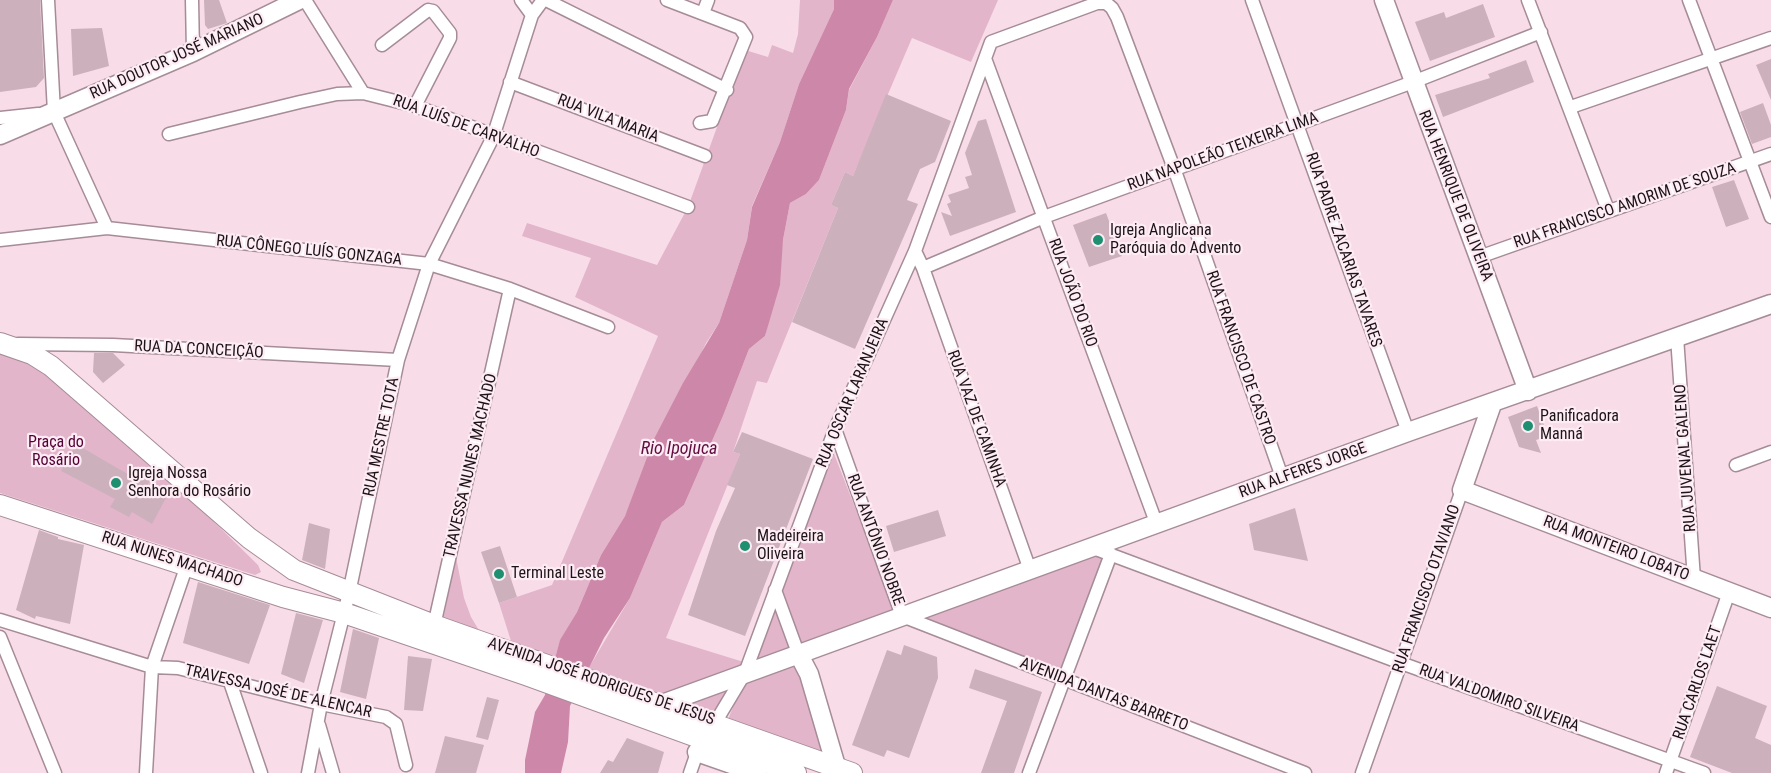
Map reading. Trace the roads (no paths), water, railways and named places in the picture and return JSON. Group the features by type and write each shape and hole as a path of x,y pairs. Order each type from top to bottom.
{"main road":[{"path":"1,344 32,354 51,366 272,557 294,570 349,593"},
{"name":"RUA NUNES MACHADO","path":"0,505 283,597 344,613"},
{"name":"AVENIDA JOSÉ RODRIGUES DE JESUS","path":"349,593 432,633"},
{"name":"AVENIDA JOSÉ RODRIGUES DE JESUS","path":"344,613 432,633 529,666 627,702 699,746 796,773"},
{"name":"AVENIDA JOSÉ RODRIGUES DE JESUS","path":"627,702 662,704 842,771"}],"street":[{"path":"48,0 54,112 107,228"},
{"path":"192,0 193,52"},
{"name":"RUA DOUTOR JOSÉ MARIANO","path":"0,135 193,52 299,0"},
{"path":"305,0 363,93"},
{"path":"521,0 532,15"},
{"path":"544,0 727,90"},
{"name":"RUA MESTRE TOTA","path":"319,724 321,704 349,593 398,360 429,264 493,137 532,15 544,0"},
{"path":"667,0 740,28 746,37 727,90 712,122 700,123"},
{"path":"703,13 708,0"},
{"name":"RUA PADRE ZACARIAS TAVARES","path":"1252,0 1299,124 1408,432"},
{"name":"RUA HENRIQUE DE OLIVEIRA","path":"1384,0 1528,392"},
{"path":"1528,0 1571,107 1608,210"},
{"path":"1689,0 1771,217"},
{"name":"RUA FRANCISCO DE CASTRO","path":"986,61 992,42 1084,6 1106,3 1118,17 1175,171 1282,480"},
{"path":"382,45 428,10 432,11 450,33 450,38 415,106"},
{"name":"RUA NAPOLEÃO TEIXEIRA LIMA","path":"922,268 1044,218 1413,82 1541,32"},
{"path":"1571,107 1771,38"},
{"name":"RUA JOÃO DO RIO","path":"986,61 1157,525"},
{"name":"RUA OSCAR LARANJEIRA","path":"699,746 716,723 745,673 835,429 915,251 986,61"},
{"name":"RUA VILA MARIA","path":"510,82 705,156"},
{"name":"RUA LUÍS DE CARVALHO","path":"169,134 337,94 363,93 415,106 493,137 688,207"},
{"path":"0,118 54,112"},
{"name":"RUA FRANCISCO AMORIM DE SOUZA","path":"1479,257 1771,154"},
{"name":"RUA CÔNEGO LUÍS GONZAGA","path":"0,240 107,228 429,264 510,289 608,327"},
{"path":"915,251 922,268"},
{"name":"RUA VAZ DE CAMINHA","path":"922,268 1030,570"},
{"name":"TRAVESSA NUNES MACHADO","path":"432,633 510,289"},
{"name":"RUA ALFERES JORGE","path":"662,704 1282,480 1408,432 1528,392 1771,304"},
{"name":"RUA JUVENAL GALENO","path":"1677,337 1694,579"},
{"name":"RUA DA CONCEIÇÃO","path":"1,344 113,345 398,360"},
{"name":"RUA FRANCISCO OTAVIANO","path":"1362,773 1492,404"},
{"name":"RUA ANTÔNIO NOBRE","path":"835,429 902,616"},
{"path":"1736,465 1771,452"},
{"name":"RUA MONTEIRO LOBATO","path":"1462,490 1771,608"},
{"name":"RUA VALDOMIRO SILVEIRA","path":"1093,548 1401,663 1668,767 1704,773"},
{"path":"1029,773 1111,554"},
{"path":"146,773 152,667 187,565"},
{"path":"776,590 798,653 809,674 842,771"},
{"name":"RUA CARLOS LAET","path":"1668,767 1729,592"},
{"name":"AVENIDA DANTAS BARRETO","path":"902,616 1305,773"},
{"name":"TRAVESSA JOSÉ DE ALENCAR","path":"0,620 152,667 178,668 321,704 392,719 399,734 406,765"},
{"path":"0,636 55,773"},
{"path":"809,674 836,640"},
{"path":"230,682 261,773"},
{"path":"308,773 319,724"},
{"path":"319,724 333,773"},
{"path":"690,773 699,746"},
{"name":"AVENIDA JOSÉ RODRIGUES DE JESUS","path":"699,746 757,773"}],"water":[{"name":"Rio Ipojuca","path":"834,0 893,0 877,37 849,89 846,110 819,180 806,194 790,203 783,240 780,285 765,336 749,349 684,505 662,522 630,598 604,638 570,706 568,742 561,773 525,773 525,760 535,712 545,695 560,640 577,612 601,555 625,516 654,439 683,383 719,323 747,240 752,207 780,142 799,84 834,9"}],"place":[{"name":"Igreja Anglicana Paróquia do Advento","path":"1098,240"},
{"name":"Panificadora Manná","path":"1528,426"},
{"name":"Igreja Nossa Senhora do Rosário","path":"116,483"},
{"name":"Madeireira Oliveira","path":"745,546"},
{"name":"Terminal Leste","path":"499,574"}],"park label":[{"name":"Praça do Rosário","path":"56,452"}]}
